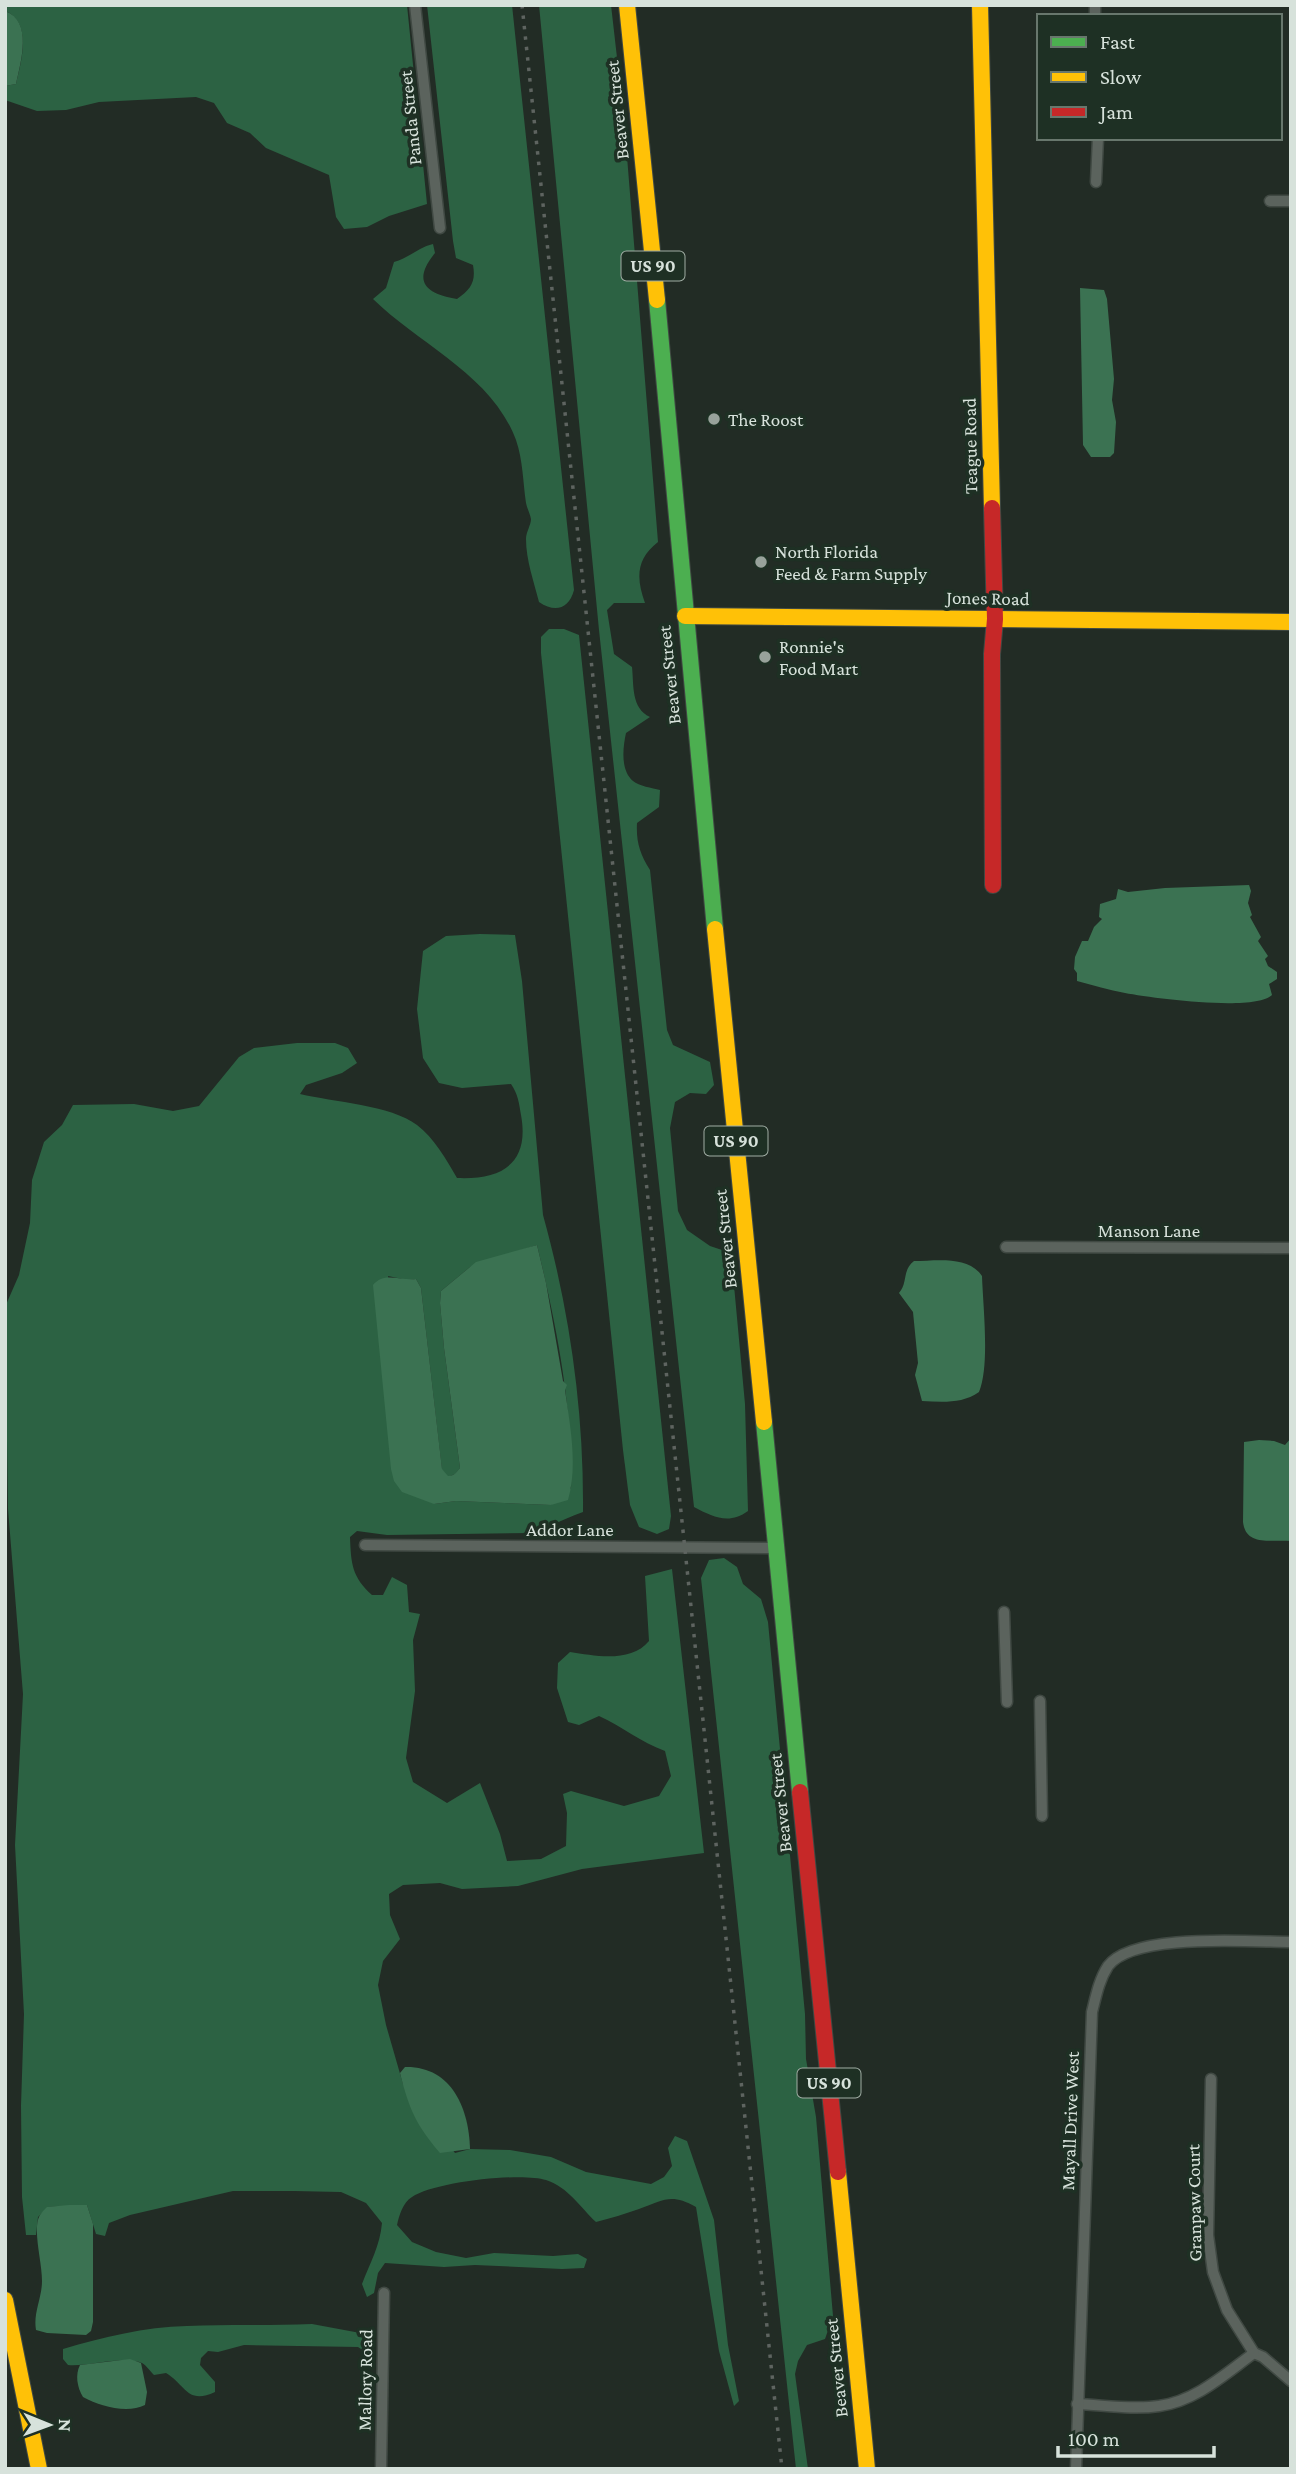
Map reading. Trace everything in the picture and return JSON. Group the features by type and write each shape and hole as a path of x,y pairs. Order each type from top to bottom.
{"main road":[{"name":"Beaver Street","path":"627,5 867,2469"},
{"name":"Teague Road","path":"980,5 995,619 992,654 993,885"},
{"name":"Jones Road","path":"685,616 1291,622"},
{"path":"5,2300 39,2469"}],"street":[{"name":"Panda Street","path":"415,5 440,228"},
{"path":"1096,182 1098,140"},
{"path":"1270,201 1291,201"},
{"name":"Manson Lane","path":"1006,1247 1291,1248"},
{"name":"Addor Lane","path":"365,1545 776,1548"},
{"path":"1004,1612 1007,1702"},
{"path":"1040,1701 1042,1816"},
{"name":"Mayall Drive West","path":"1076,2469 1092,2012 1099,1984 1109,1965 1119,1957 1163,1942 1291,1942"},
{"name":"Granpaw Court","path":"1211,2079 1208,2235 1213,2272 1227,2310 1254,2353 1263,2357 1291,2381"},
{"name":"Mallory Road","path":"380,2469 384,2293"},
{"path":"1077,2404 1150,2406 1177,2402 1211,2384 1254,2353"}],"shaded area":[{"path":"5,5 407,5 427,204 389,216 367,227 344,229 336,217 329,175 266,148 250,133 227,123 214,103 196,97 99,102 66,110 37,111 5,100 5,86 16,84 23,43 19,24 14,16 5,11"},
{"path":"427,5 512,5 574,590 569,601 561,607 551,607 539,602 527,555 526,536 531,519 526,503 520,455 505,417 473,379 373,299 386,288 394,262 433,244 435,253 424,271 423,279 430,290 457,299 469,288 474,276 473,265 456,258 453,241"},
{"path":"539,5 611,5 624,119 658,542 645,555 640,570 640,585 645,603 614,603 607,610 614,654 632,667 636,702 650,717 626,733 624,758 626,771 633,781 660,790 659,807 637,823 637,836 639,848 650,870 667,1030 673,1045 710,1062 714,1085 706,1094 690,1093 675,1102 670,1128 678,1211 687,1230 710,1246 731,1253 745,1404 748,1511 728,1519 694,1507 599,630"},
{"path":"5,11 19,23 23,43 16,84 5,86"},
{"path":"1080,288 1104,290 1107,299 1114,379 1112,400 1116,422 1114,453 1110,457 1091,457 1083,445"},
{"path":"549,629 564,629 579,635 671,1516 669,1529 657,1534 639,1527 630,1505 623,1450 541,653 541,637"},
{"path":"1249,885 1250,917 1261,937 1258,941 1268,956 1265,959 1268,966 1277,972 1277,979 1269,984 1272,995 1246,1003 1202,1002 1125,993 1077,981 1075,957 1082,941 1088,941 1094,927 1102,919 1099,917 1100,904 1116,899 1118,889 1128,892"},
{"path":"515,935 522,981 543,1215 561,1288 574,1362 581,1437 583,1512 533,1533 387,1535 357,1531 350,1537 354,1569 365,1588 372,1595 383,1595 392,1577 407,1585 409,1612 420,1614 413,1640 415,1691 406,1758 413,1782 447,1803 480,1783 500,1834 507,1861 541,1859 566,1846 567,1813 563,1794 571,1791 624,1806 659,1796 671,1776 665,1751 599,1716 579,1725 568,1722 557,1688 558,1663 570,1652 612,1656 633,1653 642,1648 649,1641 645,1576 672,1569 704,1853 582,1869 518,1886 462,1889 440,1883 403,1885 389,1894 390,1915 400,1939 383,1961 378,1985 403,2084 455,2153 470,2149 510,2150 551,2157 586,2172 651,2184 664,2177 672,2166 668,2148 675,2136 687,2141 714,2220 728,2345 739,2401 734,2406 719,2351 696,2207 680,2200 668,2199 596,2222 561,2187 546,2180 498,2178 439,2187 412,2197 400,2214 397,2225 412,2242 436,2252 466,2258 494,2253 553,2256 578,2254 587,2259 584,2268 475,2265 444,2267 385,2263 378,2273 374,2293 367,2297 362,2284 377,2247 382,2223 366,2203 341,2192 233,2191 130,2215 109,2223 105,2236 96,2234 87,2205 48,2207 38,2217 36,2235 26,2235 22,2197 21,2106 24,2014 15,1845 23,1694 8,1509 5,1307 19,1275 30,1223 32,1180 44,1142 62,1125 73,1105 134,1104 173,1111 199,1106 239,1057 254,1048 297,1043 335,1043 348,1048 357,1063 342,1073 306,1085 300,1094 377,1109 406,1118 429,1136 457,1178 487,1176 499,1172 509,1166 516,1157 523,1132 517,1095 511,1084 462,1088 439,1083 423,1058 417,1009 423,951 446,936","holes":["537,1245 557,1335 566,1397 571,1488 551,1505 456,1501 434,1504 388,1276 416,1279 421,1288 442,1470 448,1477 460,1468 444,1348 441,1291 470,1267"]},
{"path":"537,1245 563,1381 567,1385 565,1390 573,1459 568,1500 551,1505 456,1501 434,1504 402,1492 394,1481 391,1469 373,1285 382,1278 416,1279 421,1288 442,1469 450,1476 460,1468 444,1348 441,1291 476,1262"},
{"path":"914,1261 960,1262 976,1269 982,1276 984,1367 979,1392 966,1399 922,1401 915,1375 918,1363 913,1312 899,1293 908,1268"},
{"path":"1291,1438 1291,1541 1254,1538 1245,1530 1243,1522 1244,1442 1274,1441 1285,1445"},
{"path":"724,1558 737,1567 743,1584 761,1599 768,1622 805,2014 806,2059 816,2117 833,2316 825,2339 807,2345 798,2361 795,2374 808,2469 796,2469 701,1578 709,1560"},
{"path":"405,2067 435,2074 455,2093 466,2119 470,2149 440,2153 432,2143 414,2116 407,2097 400,2073"},
{"path":"87,2205 93,2224 93,2322 91,2331 86,2335 36,2330 42,2281 38,2220 47,2207"},
{"path":"312,2324 371,2335 375,2357 373,2363 368,2362 367,2353 358,2347 244,2345 218,2352 208,2351 201,2358 200,2365 215,2382 215,2392 198,2396 192,2395 166,2373 154,2375 144,2364 134,2361 68,2365 63,2359 63,2349 155,2328"},
{"path":"130,2359 141,2363 147,2392 145,2405 130,2409 113,2408 83,2397 77,2381 80,2365"}],"railway":[{"path":"522,5 782,2469"}],"traffic: fast":[{"path":"657,300 715,929"},
{"path":"764,1422 800,1792"}],"traffic: slow":[{"path":"627,5 657,300"},
{"path":"980,5 992,508"},
{"path":"685,616 1291,622"},
{"path":"715,929 764,1422"},
{"path":"838,2172 867,2469"},
{"path":"5,2300 39,2469"}],"traffic: jam":[{"path":"992,508 995,619 992,654 993,885"},
{"path":"800,1792 838,2172"}],"place":[{"name":"The Roost","path":"714,419"},
{"name":"North Florida Feed & Farm Supply","path":"761,562"},
{"name":"Ronnie's Food Mart","path":"765,657"}]}
